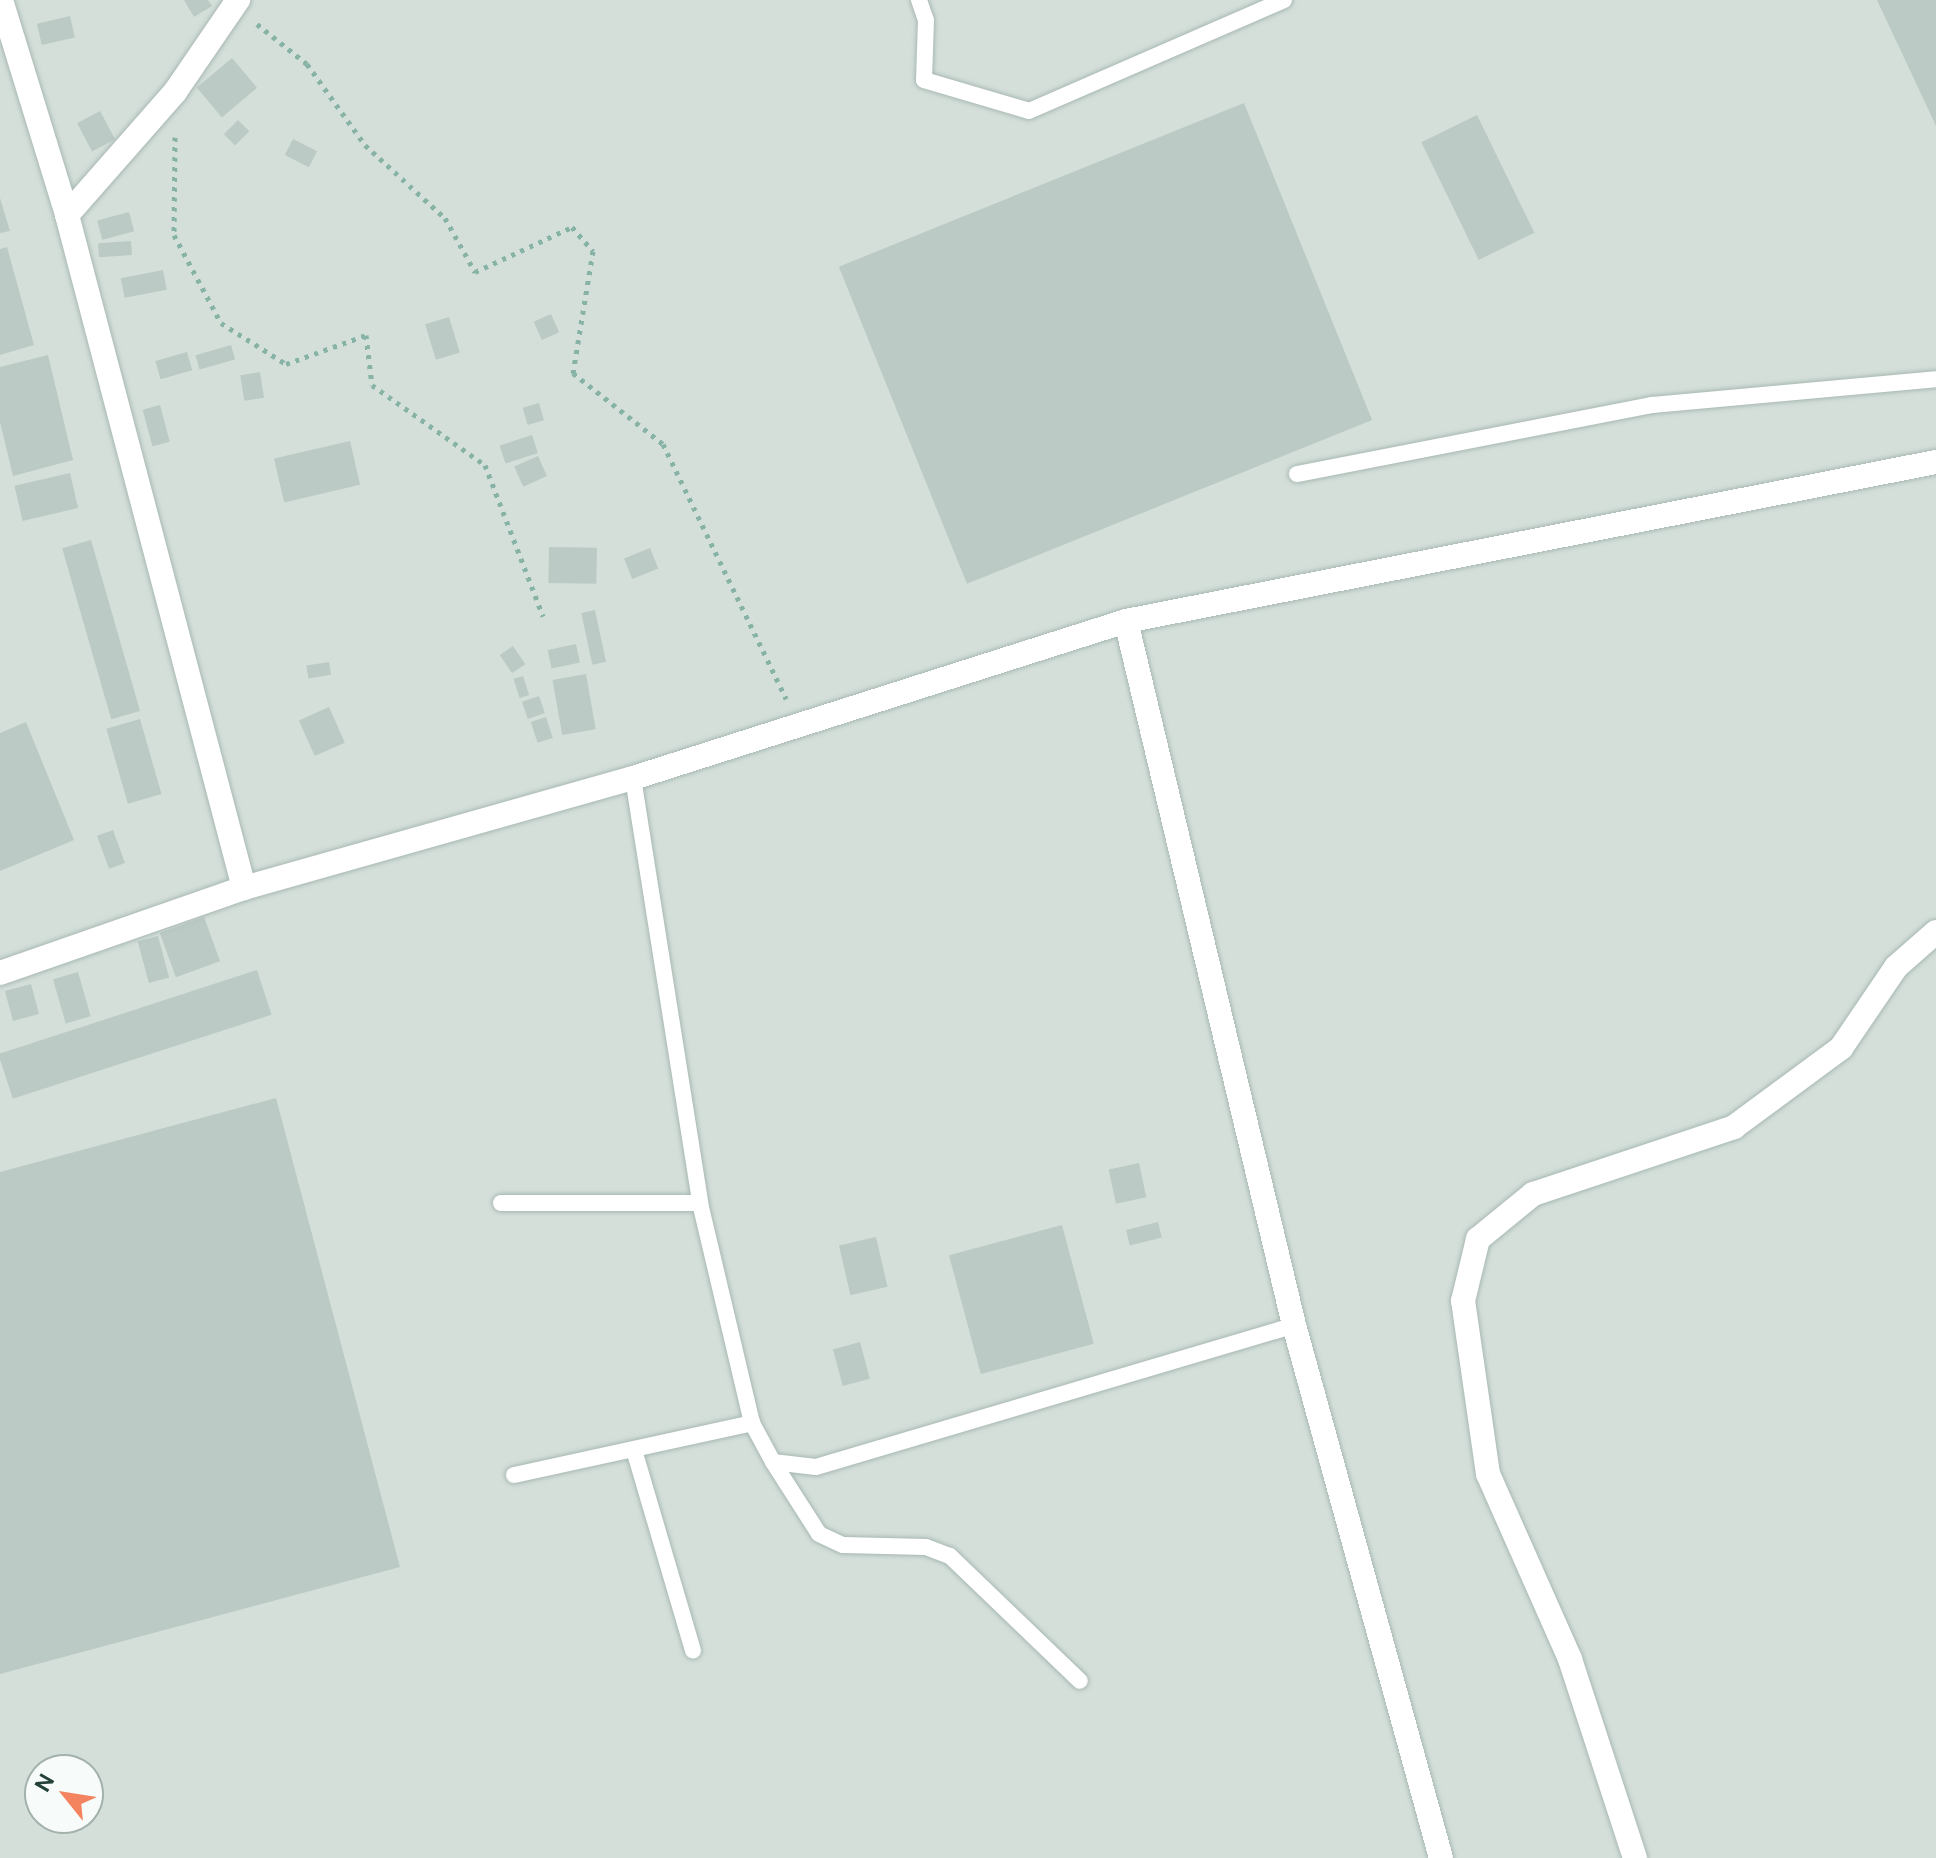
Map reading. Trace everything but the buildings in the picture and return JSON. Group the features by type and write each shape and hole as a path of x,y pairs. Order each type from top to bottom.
{"street":[{"path":"1,0 67,215 244,888"},
{"path":"67,215 175,92 236,3"},
{"path":"0,973 244,888 633,778 1126,621 1936,462"},
{"path":"1126,621 1294,1325 1441,1858"},
{"path":"1635,1858 1570,1659 1488,1474 1463,1301 1478,1239 1533,1194 1734,1127 1841,1048 1896,967 1936,932"}],"lane":[{"path":"919,0 926,20 924,80 1029,111 1284,0"},
{"path":"1297,474 1652,405 1936,379"},
{"path":"633,778 700,1203 752,1423 819,1534 843,1545 926,1547 950,1556 1080,1681"},
{"path":"501,1203 700,1203"},
{"path":"773,1462 816,1467 1294,1325"},
{"path":"514,1475 752,1423"},
{"path":"634,1450 693,1651"}],"path":[{"path":"236,3 307,64 365,145 445,218 475,272 572,227 593,251 573,373 663,444 799,726"},
{"path":"175,92 174,235 221,323 286,364 366,335 372,385 485,465 543,616"}],"shaded area":[{"path":"0,0 1936,0 1936,1858 0,1858"}]}
